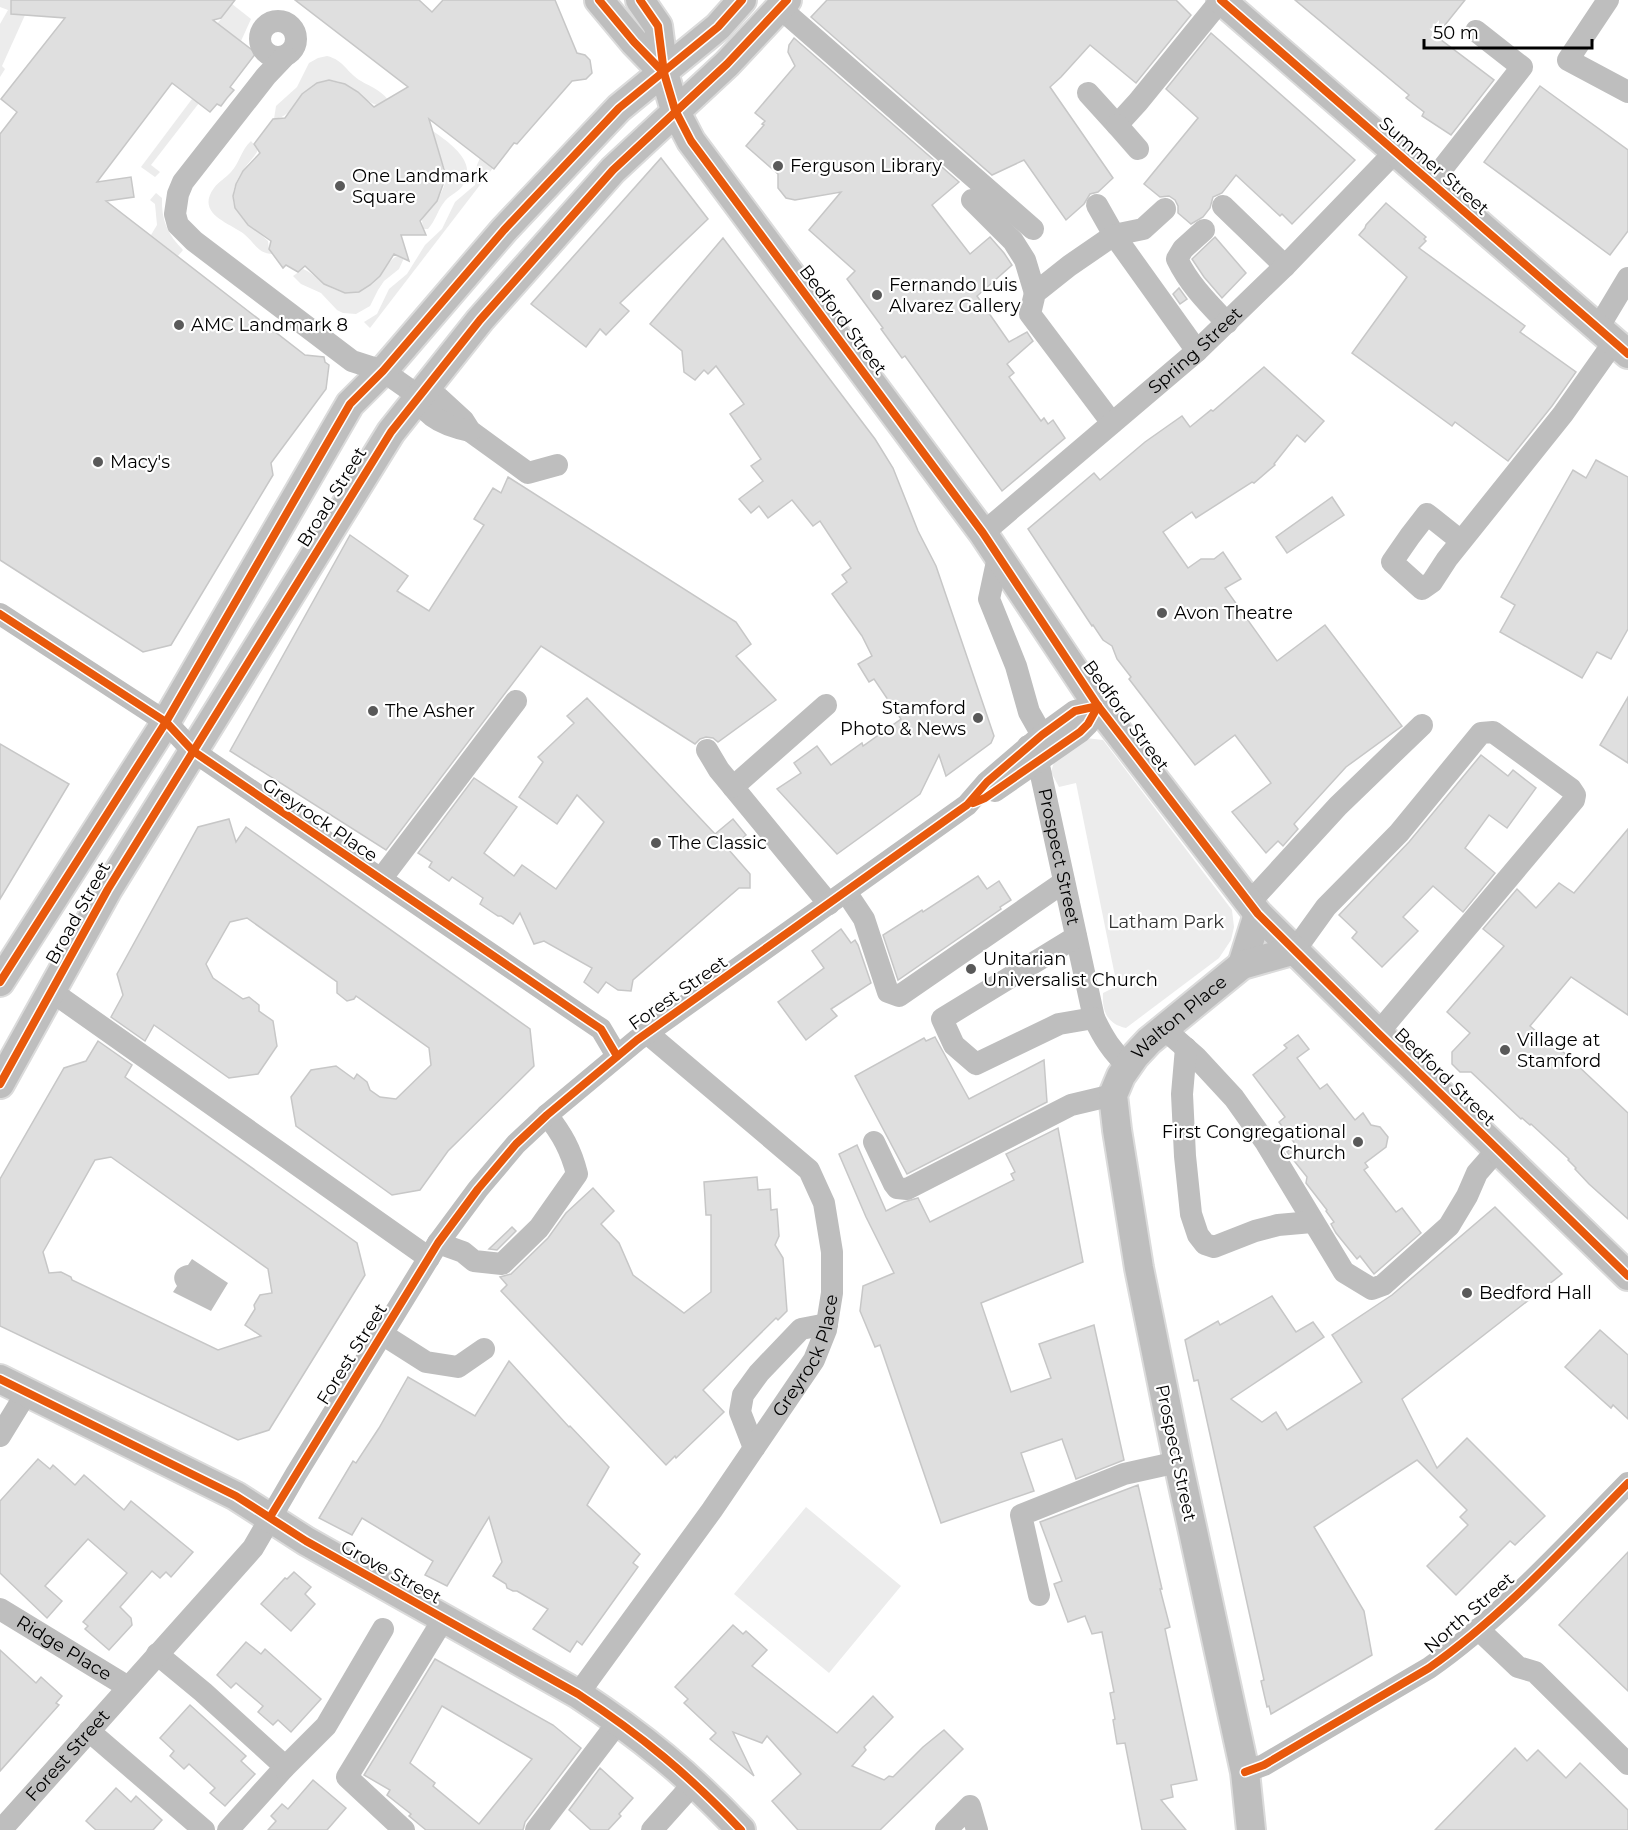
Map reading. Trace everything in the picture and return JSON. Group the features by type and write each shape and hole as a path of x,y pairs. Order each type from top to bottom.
{"main road":[{"path":"599,0 664,73"},
{"name":"Bedford Street","path":"640,0 658,27 664,73 675,110 691,141 982,533 1098,706 1254,908 1378,1033 1628,1276"},
{"name":"Broad Street","path":"2,972 166,722 350,404 383,371 504,230 619,108 718,27 742,0"},
{"name":"Summer Street","path":"1221,0 1613,341"},
{"name":"Broad Street","path":"0,1084 108,889 391,432 480,320 613,170 727,64 783,4"},
{"name":"Walton Place","path":"1242,965 1254,908"},
{"name":"Walton Place","path":"1121,1079 1135,1056 1163,1028 1242,965 1295,950"},
{"name":"Prospect Street","path":"1121,1079 1117,1130 1139,1268 1245,1772 1251,1830"},
{"name":"Grove Street","path":"0,1379 236,1496 306,1541 579,1694 663,1754 695,1782 741,1830"}],"street":[{"path":"1117,125 1221,0"},
{"path":"1608,0 1568,60 1628,92"},
{"path":"783,4 1033,229"},
{"path":"1431,183 1522,67 1476,31"},
{"path":"285,56 266,76 183,182 177,196 174,214 178,225 194,241 347,358 383,371 420,397 427,411 441,422 457,429 470,431 525,479 557,465"},
{"path":"1088,93 1138,148"},
{"name":"Spring Street","path":"982,533 1197,351 1285,266 1395,152"},
{"path":"972,200 1013,241 1025,260 1035,293 1030,314 1112,423"},
{"path":"1097,205 1114,235 1197,351"},
{"path":"1223,206 1285,266"},
{"path":"1035,293 1114,235 1143,230 1166,209"},
{"path":"1204,230 1183,249 1177,259 1196,291 1227,323"},
{"path":"1461,541 1563,414 1613,341 1628,278"},
{"name":"Prospect Street","path":"998,557 989,599 1016,666 1029,712 1094,1018 1102,1036 1117,1056 1121,1079"},
{"name":"Greyrock Place","path":"0,614 166,722 193,751 601,1029 617,1056"},
{"path":"381,879 516,701"},
{"path":"733,787 826,705"},
{"name":"Forest Street","path":"1,1830 253,1548 434,1251 478,1189 516,1144 547,1115 647,1033 967,805 985,798 1036,748 1086,726 1098,706"},
{"path":"1254,908 1338,806 1422,725"},
{"path":"1295,950 1326,907 1399,833 1480,733 1493,732 1571,789 1575,795 1574,800 1378,1033"},
{"path":"707,750 733,787 838,898 864,919 888,992 899,996 1064,882"},
{"path":"1076,937 942,1019 954,1045 976,1064 1059,1024 1094,1018"},
{"path":"51,991 434,1251 463,1252 474,1261 502,1264 539,1228 577,1174 572,1154 562,1133 547,1115"},
{"path":"1163,1028 1186,1048 1234,1098 1266,1143 1344,1272 1372,1289 1383,1286 1449,1226 1478,1173 1498,1149"},
{"name":"Greyrock Place","path":"579,1694 754,1448 814,1359 827,1324 832,1293 832,1252 824,1203 809,1170 647,1033"},
{"path":"1186,1048 1182,1094 1185,1156 1191,1214 1198,1235 1205,1244 1214,1247 1255,1231 1278,1225 1312,1222"},
{"path":"874,1142 894,1184 897,1188 907,1190 1121,1079"},
{"path":"754,1448 740,1412 743,1395 759,1373 801,1329 827,1324"},
{"path":"382,1334 426,1362 458,1367 484,1349"},
{"path":"0,1437 27,1392"},
{"path":"1039,1595 1021,1515 1124,1474 1178,1462"},
{"name":"North Street","path":"1245,1772 1264,1765 1429,1668 1484,1624 1628,1483"},
{"name":"Ridge Place","path":"0,1609 128,1688"},
{"path":"404,1830 347,1777 444,1618"},
{"path":"1484,1624 1518,1667 1534,1672 1628,1764"},
{"path":"228,1830 326,1726 383,1629"},
{"path":"158,1654 229,1715 284,1768"},
{"path":"536,1830 619,1721"},
{"path":"89,1731 204,1830"},
{"path":"652,1830 695,1782"},
{"path":"946,1830 970,1806 977,1830"}],"green space":[{"path":"0,0 78,0 25,15 2,66 5,69 0,77 0,24 8,10 0,7"},
{"path":"232,4 251,19 241,41 226,30 214,28"},
{"path":"327,56 338,60 356,78 379,91 388,100 377,105 344,84 330,80 313,86 292,109 274,119 276,106 297,87 309,63"},
{"path":"192,99 199,103 151,165 160,172 155,177 141,167"},
{"path":"415,119 453,147 466,165 467,175 463,185 445,201 428,229 423,229 422,220 444,187 445,172 443,164"},
{"path":"251,141 257,148 257,152 242,172 233,197 239,213 268,241 269,249 273,254 260,250 244,234 217,217 209,205 209,197 214,188 234,168"},
{"path":"480,158 493,168 370,328 364,322 377,314 389,289 407,274 425,245 442,229 455,202 475,185"},
{"path":"156,193 162,198 166,227 183,250 178,256 151,235 157,225 155,204 150,200"},
{"path":"397,256 404,258 399,269 384,281 370,306 356,314 337,310 321,293 301,284 293,276 303,269 330,288 345,292 359,291 372,283"},
{"name":"Latham Park","path":"1086,738 1103,740 1232,910 1234,927 1231,940 1219,958 1126,1028 1110,1020 1105,1011 1103,993 1117,986 1076,783 1059,787 1051,772 1055,759"},
{"path":"806,1507 901,1586 829,1673 734,1594"}],"shaded area":[{"path":"192,1259 228,1283 211,1311 173,1292 177,1286 174,1279 176,1272 188,1265"}],"building":[{"path":"11,0 235,0 221,18 213,20 256,53 230,87 234,90 221,106 217,104 210,112 172,83 97,182 131,177 134,197 106,201 305,355 324,357 325,362 329,365 326,389 271,463 273,475 171,645 143,652 0,560 0,134 17,112 1,99 65,18 11,14"},
{"path":"295,0 419,0 432,12 443,0 555,0 577,53 585,55 590,60 592,73 586,79 572,81 517,144 514,143 494,169 429,119 446,176 437,201 420,221 426,235 401,235 409,261 394,254 380,276 370,285 359,292 345,293 324,284 305,266 298,272 286,265 283,268 269,249 271,241 248,225 235,208 233,196 236,184 243,171 260,153 254,144 273,119 285,118 302,94 317,83 329,80 345,84 358,92 374,107 408,87"},
{"path":"827,0 1176,0 1191,15 1136,83 1090,45 1050,87 1113,178 1098,192 1090,194 1084,204 1066,220 1024,160 992,175 811,17"},
{"path":"1295,0 1465,0 1436,36 1494,80 1451,135 1422,116 1424,112 1406,98 1409,95"},
{"path":"1211,33 1355,160 1292,224 1282,214 1280,216 1236,175 1222,193 1213,197 1210,208 1203,217 1191,224 1178,213 1175,200 1169,196 1160,197 1144,184 1198,118 1166,89"},
{"path":"794,38 959,182 932,205 970,254 990,237 1012,265 977,296 1009,342 1027,332 1033,341 1007,364 1014,373 1009,377 1041,421 1044,418 1048,424 1053,420 1065,438 1002,491 905,356 902,358 847,279 855,271 809,230 841,192 795,200 786,198 778,188 778,174 746,146 764,125 762,124 765,121 755,113 795,66 788,52 789,45"},
{"path":"1540,86 1628,150 1628,231 1610,255 1484,162"},
{"path":"661,158 708,219 620,303 629,311 606,335 600,329 586,347 531,304"},
{"path":"1386,203 1426,237 1424,239 1426,241 1419,248 1525,326 1520,332 1576,372 1508,461 1455,422 1452,426 1352,353 1407,277 1359,235"},
{"path":"1215,237 1246,273 1222,298 1192,259"},
{"path":"723,238 875,439 893,468 918,531 936,566 994,736 991,743 946,776 939,755 920,794 837,854 777,789 801,773 794,763 817,746 831,765 901,719 874,679 869,682 858,664 872,656 862,636 832,594 847,582 842,575 851,568 820,521 813,526 792,500 768,518 759,506 751,513 739,499 763,481 751,466 761,459 730,414 744,404 716,366 708,374 704,370 695,380 684,372 682,351 650,324"},
{"path":"1179,288 1187,299 1180,304 1173,294"},
{"path":"1264,367 1324,421 1305,442 1297,435 1275,465 1254,483 1252,482 1196,518 1192,512 1163,532 1188,568 1201,559 1214,559 1223,552 1241,579 1225,588 1277,661 1325,625 1402,726 1346,767 1294,824 1298,829 1283,846 1278,841 1266,853 1232,812 1271,783 1235,735 1195,765 1129,679 1131,677 1117,659 1112,646 1103,640 1092,626 1028,529 1094,473 1100,480 1145,442 1182,416 1190,427 1211,410 1213,411"},
{"path":"1596,460 1628,477 1628,629 1611,659 1597,652 1582,678 1500,632 1515,605 1501,597 1573,470 1586,478"},
{"path":"508,477 736,622 751,644 736,656 776,700 718,742 706,737 695,744 541,646 386,850 230,751 350,535 408,576 397,591 429,611 484,525 474,519 493,488 501,493"},
{"path":"1332,497 1344,515 1287,553 1276,537"},
{"path":"1628,697 1628,763 1600,745"},
{"name":"The Classic","path":"587,698 715,834 733,819 746,835 729,850 750,874 750,888 739,888 633,980 631,991 618,990 606,982 598,993 584,982 592,968 544,941 534,944 520,913 513,924 498,916 480,904 483,898 452,877 449,881 429,867 432,862 418,853 474,778 517,807 484,853 514,876 522,865 556,889 604,822 577,795 557,824 519,797 543,762 538,757 574,723 567,716"},
{"path":"0,744 69,784 0,899"},
{"path":"1481,755 1508,776 1513,770 1536,788 1507,828 1489,815 1465,848 1495,873 1463,912 1433,886 1403,917 1418,931 1382,967 1352,938 1357,932 1339,915 1409,842"},
{"path":"229,819 236,842 246,827 530,1029 534,1066 448,1151 420,1190 392,1195 296,1126 291,1097 311,1070 336,1066 354,1079 357,1074 367,1082 370,1090 380,1097 396,1099 431,1065 429,1048 356,996 347,1001 337,993 337,982 247,918 230,922 206,964 213,978 243,999 249,997 259,1005 259,1011 273,1021 277,1046 258,1074 229,1078 154,1025 145,1041 111,1017 123,995 117,974 198,827"},
{"name":"Village at Stamford","path":"1628,829 1628,1015 1571,977 1530,1026 1558,1050 1559,1048 1628,1113 1628,1219 1589,1184 1569,1159 1531,1124 1521,1119 1471,1072 1460,1072 1452,1064 1452,1052 1470,1033 1447,1012 1504,946 1483,929 1517,889 1536,908 1559,883 1574,893"},
{"path":"978,876 987,889 999,881 1011,900 898,980 883,935"},
{"path":"841,929 851,943 855,940 858,945 871,983 831,1009 837,1016 806,1040 778,1002 824,968 812,951"},
{"path":"1298,1035 1309,1049 1297,1058 1320,1089 1327,1084 1355,1120 1363,1113 1371,1125 1380,1127 1388,1137 1386,1147 1365,1163 1368,1167 1364,1170 1396,1212 1402,1208 1421,1233 1374,1274 1360,1256 1357,1259 1336,1233 1331,1224 1334,1222 1327,1210 1306,1183 1307,1177 1287,1152 1296,1145 1279,1122 1285,1117 1253,1075 1287,1048 1284,1045"},
{"path":"935,1037 969,1099 1044,1060 1047,1102 907,1174 855,1076 924,1038 926,1041"},
{"path":"98,1041 132,1065 125,1077 357,1243 365,1275 269,1430 238,1440 0,1326 0,1179 64,1068 86,1061","holes":["111,1157 268,1269 272,1293 260,1295 245,1325 261,1336 218,1350 72,1280 71,1277 61,1272 49,1273 43,1252 95,1160"]},
{"path":"1058,1128 1083,1262 981,1303 1011,1392 1051,1378 1039,1344 1094,1325 1124,1460 1076,1479 1062,1439 1021,1453 1034,1491 941,1523 880,1345 875,1347 860,1311 863,1286 894,1273 866,1217 839,1154 857,1145 886,1211 918,1198 930,1222 1014,1180 1011,1174 1015,1172 1006,1154"},
{"path":"757,1177 758,1190 770,1189 771,1210 777,1209 779,1236 775,1245 783,1258 787,1311 778,1320 776,1318 703,1390 724,1412 666,1465 501,1291 507,1285 500,1277 511,1274 548,1238 566,1213 593,1188 614,1211 601,1224 619,1243 633,1275 684,1313 711,1292 711,1215 706,1215 704,1182"},
{"path":"1495,1207 1562,1274 1402,1399 1437,1468 1467,1438 1545,1516 1515,1545 1510,1541 1456,1595 1427,1566 1468,1525 1460,1517 1467,1510 1417,1460 1314,1527 1364,1611 1372,1655 1271,1714 1261,1681 1264,1680 1198,1380 1194,1381 1185,1340 1218,1321 1220,1325 1272,1296 1296,1332 1313,1322 1324,1337 1231,1399 1262,1422 1276,1412 1287,1430 1362,1382 1332,1335 1392,1295"},
{"path":"512,1227 516,1231 497,1250 489,1249"},
{"path":"1600,1330 1628,1355 1628,1419 1613,1405 1611,1408 1565,1367"},
{"path":"509,1361 609,1467 587,1505 640,1554 633,1563 638,1567 582,1645 577,1641 570,1652 533,1629 548,1609 517,1591 507,1588 506,1584 493,1576 502,1562 489,1517 447,1586 425,1575 433,1561 362,1518 352,1535 319,1518 353,1461 356,1463 379,1428 408,1377 475,1416"},
{"path":"38,1459 50,1469 53,1465 75,1485 84,1475 124,1510 131,1501 193,1552 171,1577 166,1572 160,1578 152,1571 120,1607 131,1618 132,1625 109,1650 85,1629 88,1626 83,1622 127,1573 88,1539 45,1586 62,1601 47,1618 0,1573 0,1501"},
{"path":"1138,1485 1170,1627 1165,1629 1197,1780 1171,1785 1173,1797 1161,1800 1186,1830 1142,1830 1125,1743 1117,1744 1110,1693 1114,1692 1102,1632 1092,1634 1085,1616 1068,1622 1054,1584 1062,1581 1040,1522"},
{"path":"1628,1552 1628,1691 1559,1625"},
{"path":"294,1572 311,1587 305,1594 315,1604 291,1631 261,1604 285,1578 287,1579"},
{"path":"733,1625 743,1634 746,1631 767,1650 752,1666 837,1733 873,1696 893,1717 864,1747 866,1750 852,1766 884,1780 889,1776 893,1777 944,1730 963,1749 880,1830 798,1830 772,1801 801,1774 767,1736 762,1743 733,1732 754,1776 710,1739 716,1733 684,1703 688,1699 675,1687"},
{"path":"246,1642 261,1654 265,1649 321,1699 291,1732 278,1720 273,1725 258,1712 263,1706 236,1683 231,1688 217,1675"},
{"path":"0,1650 36,1683 41,1677 62,1696 56,1703 59,1705 0,1771"},
{"path":"435,1659 553,1725 581,1748 525,1822 523,1830 426,1830 409,1816 411,1814 387,1795 390,1790 364,1775","holes":["442,1706 532,1759 479,1824 433,1786 435,1783 410,1763"]},
{"path":"190,1705 246,1756 241,1761 255,1774 225,1806 210,1793 215,1788 189,1764 184,1769 170,1756 174,1751 160,1738"},
{"path":"1515,1748 1527,1761 1538,1750 1566,1778 1580,1763 1628,1810 1628,1830 1435,1830"},
{"path":"600,1768 633,1798 608,1830 591,1830 569,1810"},
{"path":"313,1780 346,1808 327,1830 268,1830 276,1821 271,1816 282,1804 288,1809"},
{"path":"116,1788 131,1802 136,1796 162,1820 153,1830 96,1830 86,1821"}],"cycle path":[{"path":"599,0 664,73"},
{"path":"640,0 658,26 664,73 675,110 691,141 983,533 1098,706 1258,914 1628,1276"},
{"path":"0,982 166,722 350,404 383,371 504,230 619,108 718,27 742,0"},
{"path":"0,1084 108,889 391,432 480,320 613,170 727,64 787,0"},
{"path":"1221,0 1628,354"},
{"path":"0,614 166,722 193,751 601,1029 617,1056"},
{"path":"973,803 985,798 1080,732 1088,724 1098,706"},
{"path":"270,1517 438,1243 478,1189 516,1144 637,1040 967,805 987,782 1042,735 1075,711 1098,706"},
{"path":"0,1379 236,1496 306,1541 578,1694 664,1757 703,1791 741,1830"},
{"path":"1245,1772 1264,1765 1429,1668 1456,1648 1508,1604 1628,1483"}],"place":[{"name":"Ferguson Library","path":"778,166"},
{"name":"One Landmark Square","path":"340,186"},
{"name":"Fernando Luis Alvarez Gallery","path":"877,295"},
{"name":"AMC Landmark 8","path":"179,325"},
{"name":"Macy's","path":"98,462"},
{"name":"Avon Theatre","path":"1162,613"},
{"name":"The Asher","path":"373,711"},
{"name":"Stamford Photo & News","path":"978,718"},
{"name":"The Classic","path":"656,843"},
{"name":"Unitarian Universalist Church","path":"971,969"},
{"name":"Village at Stamford","path":"1505,1050"},
{"name":"First Congregational Church","path":"1358,1142"},
{"name":"Bedford Hall","path":"1467,1293"}]}
